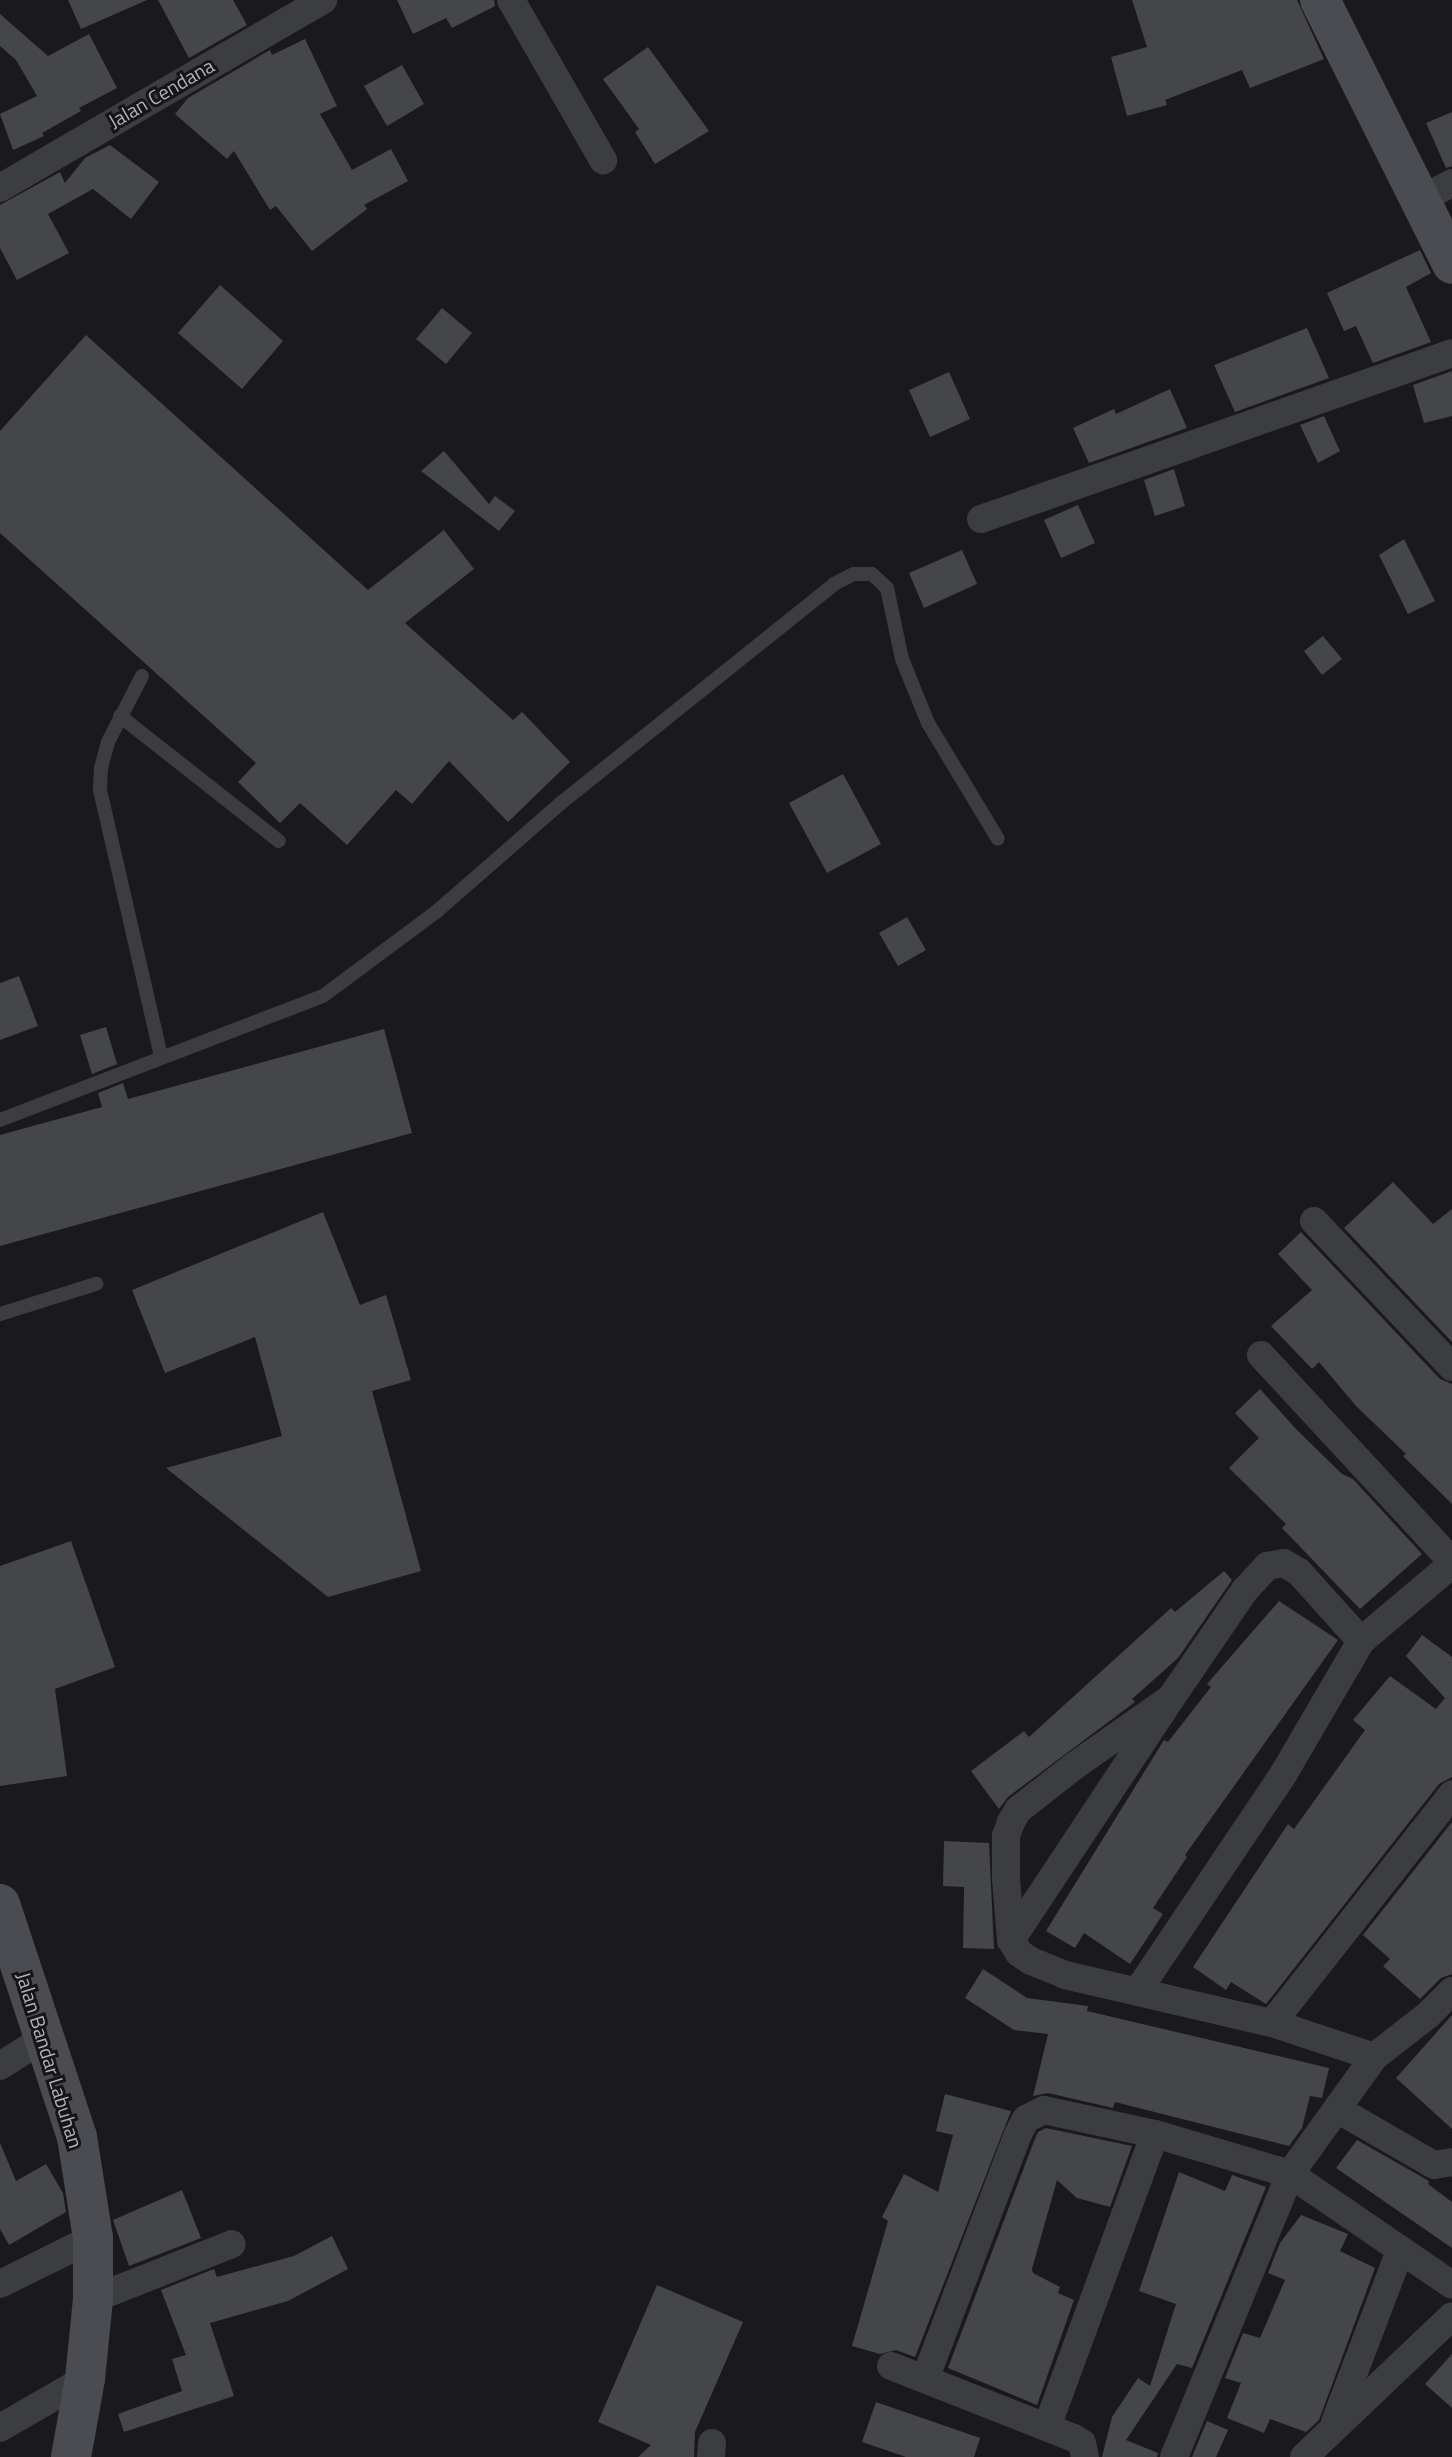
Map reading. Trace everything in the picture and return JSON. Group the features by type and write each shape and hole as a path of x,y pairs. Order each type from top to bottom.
{"main road":[{"path":"1320,0 1436,192 1452,264"},
{"name":"Jalan Bandar Labuhan","path":"0,1904 77,2137 93,2238 93,2299 85,2379 71,2457"}],"street":[{"name":"Jalan Cendana","path":"0,188 323,0"},
{"path":"511,0 603,160"},
{"path":"981,519 1452,353"},
{"path":"1314,1221 1452,1367"},
{"path":"1137,1992 1284,1773 1361,1641 1452,1562 1261,1355"},
{"path":"1011,1940 1171,1698 1245,1590 1267,1566 1276,1562 1299,1572 1361,1641"},
{"path":"1171,1698 1018,1810 1006,1836 1011,1940 1019,1953 1044,1968 1272,2023 1374,2057"},
{"path":"1272,2023 1452,1794"},
{"path":"1174,2457 1290,2174 1374,2057 1452,1991"},
{"path":"0,2066 44,2038"},
{"path":"1337,2109 1434,2165 1452,2162"},
{"path":"925,2379 1026,2119 1044,2110 1155,2134 1290,2174 1452,2285"},
{"path":"1047,2427 1155,2134"},
{"path":"0,2284 93,2238"},
{"path":"93,2299 232,2244"},
{"path":"1332,2430 1400,2251"},
{"path":"1304,2457 1452,2316"},
{"path":"891,2366 1082,2443 1085,2457"},
{"path":"0,2428 85,2379"}],"lane":[{"path":"0,1120 323,996 379,958 561,803 834,584 854,574 872,574 887,588 902,659 928,723 998,839"},
{"path":"142,676 120,716 101,768 101,801 161,1057"},
{"path":"120,716 279,841"},
{"path":"0,1314 96,1284"}],"building":[{"path":"68,0 147,0 81,29"},
{"path":"158,0 233,0 247,25 189,58"},
{"path":"397,0 494,0 495,6 452,28 446,18 413,34"},
{"path":"1132,0 1297,0 1324,59 1250,88 1242,70 1165,100 1167,105 1127,116 1111,57 1147,47"},
{"path":"0,14 48,56 89,34 117,88 79,108 81,111 42,133 44,136 13,150 0,114 37,96 16,60 0,46"},
{"path":"305,39 337,106 320,114 352,170 391,149 408,181 364,205 367,209 312,251 276,206 270,210 234,151 227,159 175,114 188,98 270,50 272,55"},
{"path":"648,47 709,131 655,164 635,132 639,129 603,79"},
{"path":"402,65 424,104 387,126 364,86"},
{"path":"1452,112 1452,166 1446,168 1426,123"},
{"path":"110,145 159,182 131,219 93,189 48,214 69,253 17,280 0,248 0,205 60,172 65,183 85,158"},
{"path":"1420,250 1431,273 1406,287 1431,342 1373,363 1356,326 1344,331 1327,293"},
{"path":"220,285 283,341 242,389 178,333"},
{"path":"442,308 472,333 446,364 416,339"},
{"path":"1307,328 1329,378 1235,412 1214,365"},
{"path":"86,335 368,590 444,530 474,569 405,623 513,720 522,712 570,762 508,822 449,761 412,804 396,790 347,845 300,803 280,823 238,782 256,763 0,533 0,431"},
{"path":"1452,371 1452,416 1424,423 1413,385"},
{"path":"949,372 970,419 930,437 909,390"},
{"path":"1170,389 1187,428 1089,463 1073,428 1114,409 1116,414"},
{"path":"1324,416 1340,451 1318,463 1300,425"},
{"path":"444,451 489,504 495,496 515,511 499,531 421,471"},
{"path":"1174,469 1185,506 1155,516 1144,480"},
{"path":"1078,505 1095,543 1061,558 1044,520"},
{"path":"1404,539 1435,601 1408,614 1379,555"},
{"path":"962,550 977,584 924,608 909,573"},
{"path":"1323,636 1342,659 1322,675 1304,651"},
{"path":"843,774 881,844 827,873 789,803"},
{"path":"907,917 926,950 898,966 879,933"},
{"path":"19,976 38,1026 0,1040 0,983"},
{"path":"106,1027 117,1064 92,1074 80,1035"},
{"path":"384,1029 412,1133 0,1246 0,1135 102,1107 98,1093 123,1083 128,1099"},
{"path":"1393,1182 1433,1224 1452,1209 1452,1342 1344,1228"},
{"path":"323,1212 360,1305 386,1295 411,1380 372,1391 421,1571 328,1597 166,1468 282,1436 255,1337 165,1373 132,1290"},
{"path":"1301,1232 1440,1379 1452,1384 1452,1504 1356,1406 1319,1362 1312,1369 1271,1326 1312,1290 1278,1254"},
{"path":"1260,1389 1342,1474 1353,1479 1422,1554 1360,1609 1282,1528 1286,1524 1229,1468 1259,1438 1235,1413"},
{"path":"71,1541 115,1667 55,1689 67,1776 0,1786 0,1566"},
{"path":"1224,1571 1232,1580 1178,1658 1132,1699 1135,1702 1008,1797 999,1809 971,1771 1024,1731 1029,1737 1171,1608 1175,1612"},
{"path":"1279,1601 1338,1640 1185,1855 1187,1857 1153,1908 1163,1914 1130,1964 1084,1933 1075,1948 1046,1931 1164,1740 1168,1742 1211,1687 1207,1684"},
{"path":"1422,1635 1452,1657 1452,1777 1439,1784 1266,2004 1231,1982 1226,1990 1193,1967 1288,1824 1294,1829 1365,1730 1353,1720 1390,1676 1436,1709 1445,1698 1406,1656"},
{"path":"1452,1822 1452,1974 1441,1978 1420,1999 1383,1966 1390,1959 1363,1935"},
{"path":"944,1841 989,1843 994,1949 963,1948 964,1887 943,1886"},
{"path":"983,1969 1027,1998 1088,2006 1087,2011 1329,2068 1322,2098 1310,2096 1302,2128 1289,2146 1115,2102 1113,2108 1048,2093 1033,2096 1048,2034 1014,2030 965,1998"},
{"path":"1452,2015 1452,2129 1396,2078"},
{"path":"945,2094 1011,2111 915,2357 896,2350 880,2354 852,2346 888,2221 882,2217 904,2174 938,2192 953,2135 936,2131"},
{"path":"1046,2128 1132,2146 1110,2207 1077,2198 1057,2180 1032,2269 1033,2273 1060,2287 1058,2293 1074,2300 1037,2405 948,2368 1034,2141 1038,2132"},
{"path":"1357,2140 1429,2181 1428,2184 1452,2202 1452,2248 1336,2168"},
{"path":"0,2143 16,2181 46,2164 63,2193 66,2212 9,2245 0,2229"},
{"path":"1179,2172 1225,2191 1232,2175 1266,2187 1192,2368 1177,2364 1126,2440 1158,2453 1157,2457 1102,2457 1112,2417 1138,2378 1150,2386 1176,2304 1139,2291"},
{"path":"182,2190 201,2238 129,2266 113,2220"},
{"path":"1301,2215 1348,2234 1340,2251 1375,2268 1319,2420 1306,2432 1270,2419 1264,2433 1227,2418 1241,2383 1225,2378 1243,2333 1260,2338 1285,2280 1268,2273 1280,2243"},
{"path":"332,2236 348,2269 288,2301 210,2323 234,2396 124,2432 118,2414 182,2391 172,2359 186,2355 161,2290 214,2269 217,2277 294,2256"},
{"path":"657,2285 743,2322 695,2432 694,2457 638,2457 651,2445 598,2422"},
{"path":"1452,2354 1452,2408 1425,2384"},
{"path":"876,2402 980,2438 974,2457 906,2457 862,2442"},
{"path":"1207,2421 1228,2430 1216,2457 1192,2457"}]}
